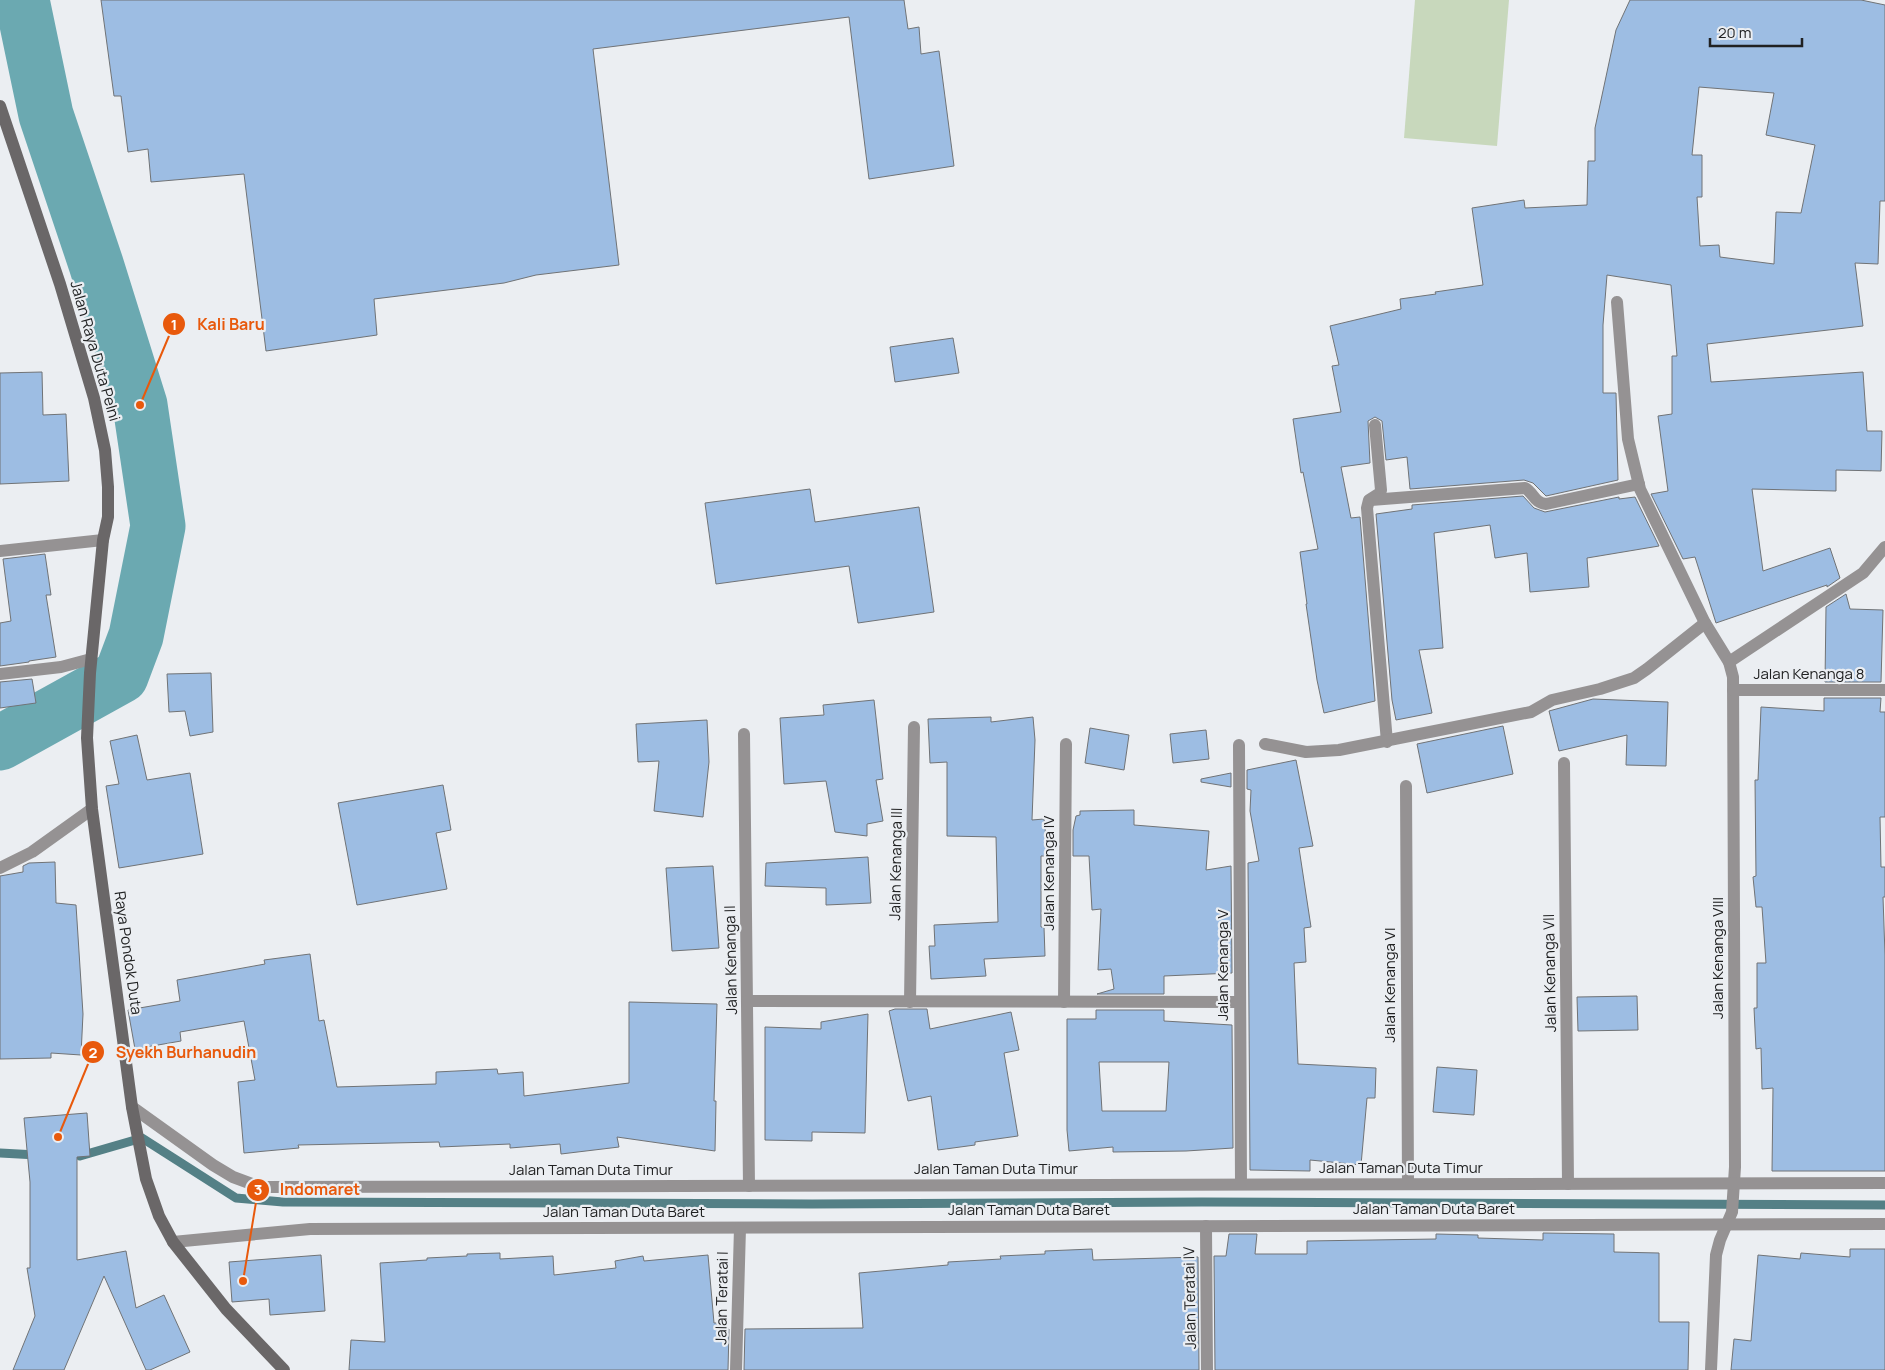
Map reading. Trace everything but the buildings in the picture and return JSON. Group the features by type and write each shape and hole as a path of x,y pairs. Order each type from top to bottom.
{"main road":[{"name":"Jalan Raya Duta Pelni","path":"0,106 60,284 94,398 104,450 108,487 108,517 103,540 90,673"},
{"name":"Raya Pondok Duta","path":"90,673 87,738 92,808 134,1124 146,1179 159,1216 173,1242 226,1309 284,1370"}],"street":[{"path":"1617,302 1628,439 1639,484 1705,623 1729,662 1863,573 1885,547"},
{"path":"1375,425 1382,490 1380,494 1369,500 1367,508 1387,742"},
{"path":"1369,500 1525,488 1531,492 1536,501 1546,504 1639,484"},
{"path":"0,551 103,540"},
{"path":"1265,744 1314,752 1339,750 1531,712 1552,700 1621,683 1647,669 1705,623"},
{"path":"0,674 62,667 91,659"},
{"name":"Jalan Kenanga VIII","path":"1711,1370 1716,1255 1732,1212 1735,1147 1733,690 1729,662"},
{"name":"Jalan Kenanga 8","path":"1733,690 1885,690"},
{"name":"Jalan Kenanga III","path":"910,1002 914,727"},
{"name":"Jalan Kenanga II","path":"744,734 749,1186"},
{"name":"Jalan Kenanga IV","path":"1064,1002 1066,744"},
{"name":"Jalan Kenanga V","path":"1239,745 1241,1184"},
{"name":"Jalan Kenanga VII","path":"1564,763 1568,1184"},
{"name":"Jalan Kenanga VI","path":"1406,786 1408,1184"},
{"path":"0,868 32,852 92,808"},
{"path":"747,1001 1240,1002"},
{"name":"Jalan Taman Duta Timur","path":"132,1107 213,1166 233,1177 260,1187 1241,1184 1733,1186 1885,1183"},
{"name":"Jalan Taman Duta Baret","path":"173,1242 310,1229 1885,1224"},
{"name":"Jalan Teratai IV","path":"1206,1226 1207,1370"},
{"name":"Jalan Teratai I","path":"736,1370 740,1228"}],"green space":[{"path":"1415,0 1509,0 1497,146 1404,138"}],"waterway":[{"path":"0,743 121,676 136,636 158,526 140,405 96,264 46,115 22,0"},
{"path":"80,1156 142,1138 236,1198 283,1202 812,1204 1202,1202 1885,1205"},
{"path":"0,1153 37,1155"}],"place":[{"name":"Kali Baru","path":"140,405"},
{"name":"Syekh Burhanudin","path":"58,1137"},
{"name":"Indomaret","path":"243,1281"}]}
